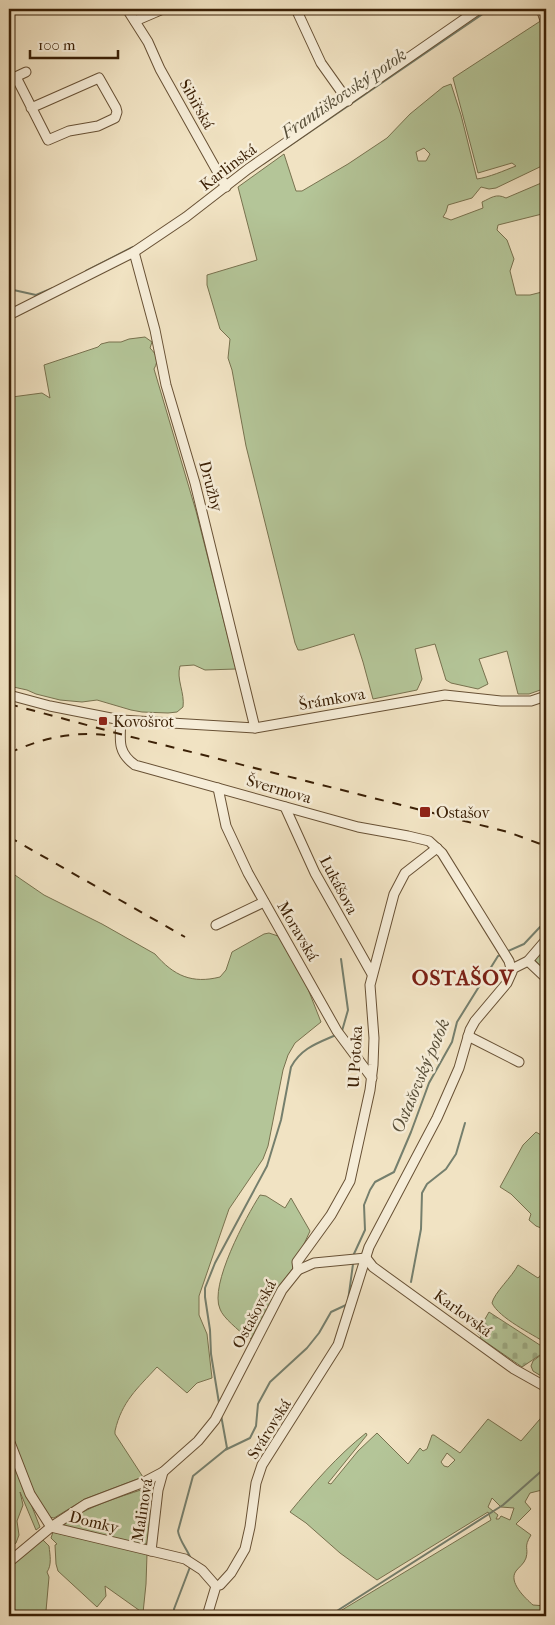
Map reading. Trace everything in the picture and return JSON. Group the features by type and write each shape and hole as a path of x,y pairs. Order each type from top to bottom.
{"street":[{"name":"Sibiřská","path":"127,9 226,187"},
{"path":"135,21 163,9"},
{"path":"296,9 321,63 348,101"},
{"name":"Karlinská","path":"9,316 134,252 479,9"},
{"path":"541,9 546,23"},
{"path":"26,72 12,79 31,108 49,143 69,131 98,126 114,118 117,112 98,76 31,108"},
{"name":"Družby","path":"134,252 155,330 166,385 195,483 255,728"},
{"path":"9,695 27,701 121,720"},
{"name":"Šrámkova","path":"121,720 255,728 445,695 531,702 546,696"},
{"name":"Švermova","path":"121,720 120,745 125,757 135,765 358,827 429,841 442,853 455,872 512,969"},
{"name":"Moravská","path":"218,788 226,826 239,856 337,1031 372,1078"},
{"name":"Lukášova","path":"286,807 315,873 372,974"},
{"name":"U Potoka","path":"298,1270 296,1262 331,1215 350,1181 372,1078 374,1038 370,985 394,894 405,873 436,848"},
{"path":"216,925 264,902"},
{"path":"366,1258 369,1247 436,1118 459,1068 468,1036 475,1021 511,976 512,969 528,961 546,940"},
{"path":"528,961 546,978"},
{"path":"468,1036 519,1062"},
{"name":"Ostašovská","path":"9,1562 51,1527 86,1504 144,1482 163,1472 198,1441 215,1420 282,1290 298,1270 314,1264 366,1258"},
{"name":"Karlovská","path":"366,1258 373,1267 514,1369 546,1387"},
{"name":"Svárovská","path":"207,1616 216,1586 220,1585 231,1574 245,1549 256,1482 262,1465 338,1345 366,1258"},
{"name":"Domky","path":"9,1440 30,1494 51,1527 184,1559 202,1570 216,1586"},
{"name":"Malinová","path":"151,1551 158,1490 163,1472"}],"green space":[{"path":"542,20 546,31 546,164 496,188 481,187 472,198 448,205 443,217 451,220 483,208 482,202 491,198 499,196 506,198 546,181 546,213 498,225 497,230 507,240 514,259 510,271 516,295 530,295 546,291 546,688 529,694 518,694 507,651 479,659 488,684 478,689 451,683 446,680 435,644 415,649 422,679 417,690 373,699 354,634 302,650 298,650 295,643 246,446 232,370 228,358 230,339 220,329 207,285 207,275 257,260 238,187 284,154 296,191 302,191 387,138 410,114 443,87 451,84 477,179 516,166 512,163 478,173 453,78","holes":["424,148 430,154 426,161 418,161 416,152"]},
{"path":"145,337 152,342 150,348 156,358 154,369 196,511 236,669 205,670 194,665 180,666 179,676 183,707 177,712 168,713 131,710 97,700 82,702 60,700 9,686 9,381 12,397 42,393 50,398 44,365 98,347 101,344"},
{"path":"9,871 44,895 102,924 155,954 169,968 192,979 220,977 226,970 232,952 264,934 269,933 278,936 306,984 321,1022 295,1043 288,1055 283,1070 268,1146 263,1159 229,1209 199,1296 199,1315 207,1334 212,1378 197,1383 187,1393 157,1367 126,1403 115,1431 115,1434 143,1477 85,1499 54,1518 49,1517 32,1488 9,1428"},
{"path":"543,948 546,950 546,972 534,959"},
{"path":"546,1131 546,1230 536,1226 529,1220 531,1214 511,1194 500,1187 523,1145 536,1132 541,1135"},
{"path":"260,1195 266,1196 285,1208 291,1198 310,1231 293,1268 281,1284 251,1339 246,1337 224,1316 220,1309 218,1298 224,1268 238,1234"},
{"path":"518,1265 538,1278 546,1269 546,1343 508,1320 492,1303"},
{"path":"489,1312 546,1349 546,1351 522,1367 480,1338 481,1336 477,1333"},
{"path":"546,1351 546,1379 533,1371 531,1366 533,1361"},
{"path":"546,1412 546,1465 543,1468 546,1471 546,1489 530,1493 525,1502 531,1509 516,1524 531,1535 527,1543 525,1560 516,1571 514,1580 518,1590 533,1605 546,1606 546,1616 332,1616 491,1520 488,1512 377,1580 340,1553 306,1523 290,1512 345,1451 366,1433 367,1435 328,1483 331,1484 358,1451 377,1433 408,1464 420,1448 423,1451 427,1449 432,1435 460,1453 488,1419 521,1441","holes":["447,1453 455,1460 448,1467 444,1466 441,1462","492,1498 501,1507 514,1508 510,1520 501,1516 499,1519 496,1519 498,1515 488,1507"]},
{"path":"9,1448 40,1527 36,1530 20,1492 23,1505 17,1521 19,1535 16,1543 9,1549"},
{"path":"144,1489 151,1491 148,1501 150,1519 147,1543 143,1545 66,1527 64,1523 93,1507"},
{"path":"53,1532 147,1554 143,1613 105,1586 106,1596 97,1607 58,1571 55,1545 57,1544 51,1538"},
{"path":"43,1540 49,1546 50,1560 47,1572 49,1577 44,1616 9,1616 9,1567"}],"waterway":[{"name":"Františkovský potok","path":"263,164 490,9"},
{"name":"Františkovský potok","path":"86,271 133,247"},
{"name":"Františkovský potok","path":"9,289 36,295 53,288"},
{"name":"Ostašovský potok","path":"508,951 524,944 540,927 546,925"},
{"name":"Ostašovský potok","path":"353,1256 365,1230 364,1205 370,1190 375,1182 394,1172 429,1083 452,1042 457,1022 498,956 501,955"},
{"path":"341,959 348,1010 342,1031"},
{"path":"219,1403 211,1354 205,1288 215,1263 267,1166 281,1120 291,1067 295,1060 305,1051 336,1035"},
{"path":"411,1282 421,1229 422,1193 427,1184 446,1169 456,1154 465,1123"},
{"name":"Ostašovský potok","path":"348,1301 353,1264"},
{"name":"Ostašovský potok","path":"191,1559 178,1531 193,1476 225,1450 250,1438 256,1426 258,1404 270,1382 307,1348 319,1333 331,1312 346,1305"},
{"path":"221,1415 226,1449"},
{"path":"329,1616 503,1505 546,1467"},
{"name":"Ostašovský potok","path":"174,1616 174,1609 190,1567"}],"railway":[{"path":"9,704 508,832 546,846"},
{"path":"9,753 56,737 81,734 106,735"},
{"path":"9,837 185,937"}],"place":[{"name":"Kovošrot","path":"103,721"},
{"name":"Ostašov","path":"425,812"}],"district":[{"name":"OSTAŠOV","path":"463,978"}]}
